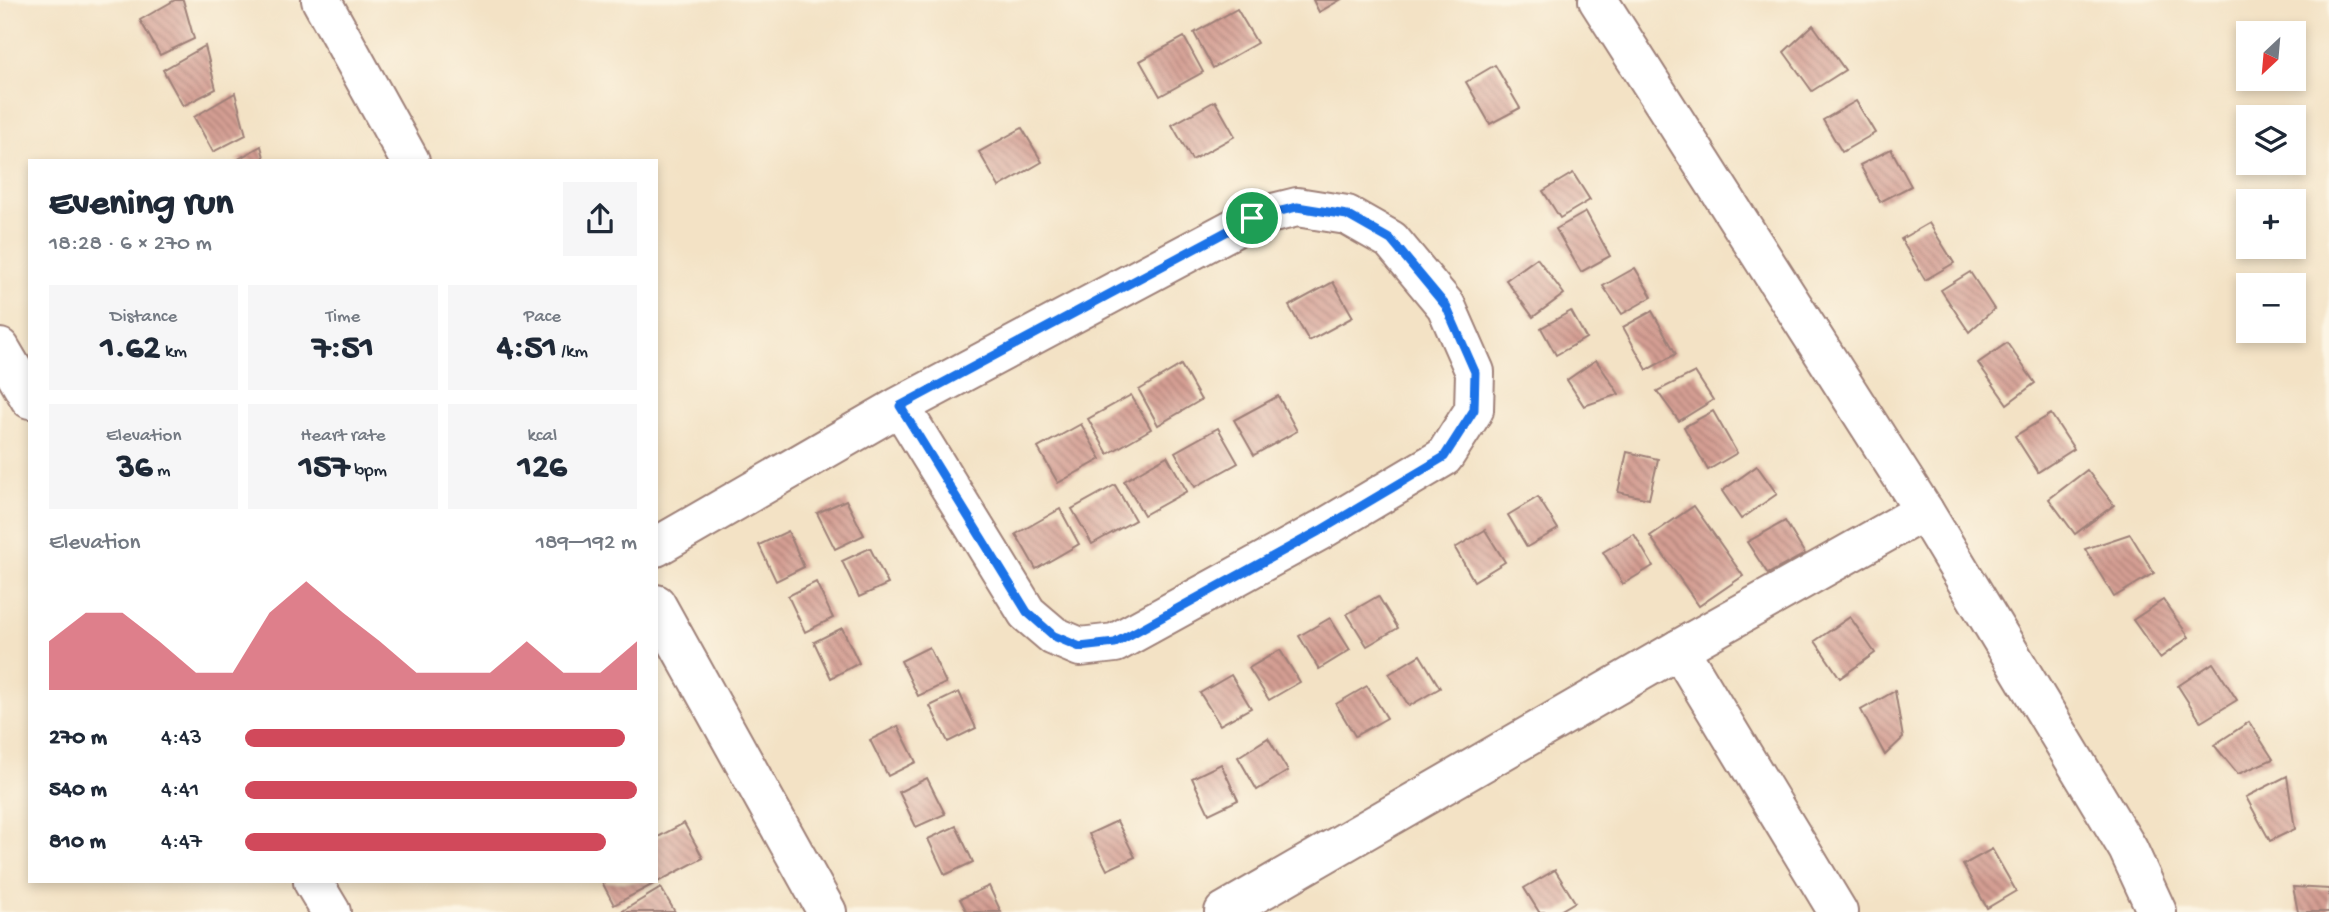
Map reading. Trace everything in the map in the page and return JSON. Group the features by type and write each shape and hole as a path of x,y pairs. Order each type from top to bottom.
{"street":[{"path":"321,0 409,159"},
{"path":"1598,0 1924,511 2128,849 2157,912"},
{"path":"658,546 900,406 1252,218 1297,207 1347,215 1391,240 1446,306 1475,372 1474,410 1444,457 1321,530 1115,643 1080,647 1054,636 1027,612 900,406"},
{"path":"0,348 28,396"},
{"path":"1224,912 1924,511"},
{"path":"658,608 827,912"},
{"path":"1679,649 1838,912"},
{"path":"314,883 331,912"}],"building":[{"path":"175,0 183,0 194,39 160,55 140,20"},
{"path":"1313,0 1340,0 1319,12"},
{"path":"1237,9 1257,43 1213,68 1194,33"},
{"path":"1813,25 1845,70 1812,91 1784,52"},
{"path":"1184,37 1203,72 1160,96 1140,61"},
{"path":"205,46 216,89 183,106 163,70"},
{"path":"1495,65 1520,108 1490,124 1466,82"},
{"path":"235,93 246,135 213,152 194,117"},
{"path":"1215,101 1235,136 1192,160 1172,125"},
{"path":"1856,101 1875,133 1842,152 1823,120"},
{"path":"1022,128 1042,162 999,187 979,152"},
{"path":"261,146 264,159 238,159"},
{"path":"1891,149 1911,186 1880,202 1860,165"},
{"path":"1573,173 1590,200 1560,218 1543,191"},
{"path":"1586,212 1610,256 1581,272 1556,229"},
{"path":"1929,223 1954,263 1925,280 1901,239"},
{"path":"1537,258 1564,294 1533,317 1506,280"},
{"path":"1635,268 1652,297 1622,314 1603,286"},
{"path":"1970,272 1994,309 1969,332 1941,290"},
{"path":"1333,282 1353,317 1309,341 1289,306"},
{"path":"1571,311 1586,338 1556,355 1541,328"},
{"path":"1652,311 1676,354 1647,370 1623,327"},
{"path":"2007,343 2035,383 2007,404 1978,363"},
{"path":"1596,360 1619,394 1584,406 1567,380"},
{"path":"1181,365 1201,400 1158,425 1139,390"},
{"path":"1695,372 1713,400 1679,421 1657,391"},
{"path":"1131,395 1151,429 1108,454 1088,419"},
{"path":"1278,396 1297,431 1254,455 1234,420"},
{"path":"1713,411 1737,453 1708,470 1684,427"},
{"path":"2051,414 2074,449 2038,472 2015,436"},
{"path":"1081,424 1101,459 1058,483 1038,448"},
{"path":"1218,428 1238,463 1195,487 1175,452"},
{"path":"1627,452 1658,459 1649,499 1618,492"},
{"path":"1167,456 1187,491 1144,515 1124,481"},
{"path":"1757,466 1777,494 1741,519 1722,491"},
{"path":"2087,470 2114,505 2075,534 2049,499"},
{"path":"1115,485 1135,520 1092,544 1072,509"},
{"path":"1538,497 1558,529 1527,547 1508,515"},
{"path":"846,500 864,535 835,549 817,513"},
{"path":"1694,506 1743,576 1699,606 1650,536"},
{"path":"1060,509 1079,544 1036,569 1016,534"},
{"path":"1785,521 1805,554 1768,574 1747,542"},
{"path":"1485,530 1505,562 1474,581 1455,548"},
{"path":"788,531 804,567 776,581 759,545"},
{"path":"1634,534 1653,566 1623,584 1603,552"},
{"path":"2130,534 2154,573 2114,597 2085,549"},
{"path":"870,548 888,584 859,597 842,561"},
{"path":"816,582 833,618 805,632 788,596"},
{"path":"1378,596 1398,628 1367,646 1347,614"},
{"path":"2163,600 2189,637 2160,658 2133,620"},
{"path":"1850,617 1875,653 1840,678 1815,641"},
{"path":"1330,618 1350,650 1319,669 1299,636"},
{"path":"842,628 859,663 831,678 814,642"},
{"path":"929,647 946,683 918,696 901,661"},
{"path":"1280,650 1300,682 1269,700 1249,668"},
{"path":"1420,655 1440,688 1409,706 1389,674"},
{"path":"2213,663 2237,700 2201,722 2178,686"},
{"path":"1231,675 1251,708 1220,725 1200,693"},
{"path":"1367,686 1387,718 1355,736 1336,704"},
{"path":"1895,691 1903,738 1885,755 1861,710"},
{"path":"959,692 976,728 948,742 930,706"},
{"path":"2249,722 2273,759 2238,774 2214,745"},
{"path":"898,726 916,762 888,776 870,740"},
{"path":"1268,738 1288,771 1257,790 1238,757"},
{"path":"1221,764 1238,800 1209,814 1192,778"},
{"path":"2287,776 2295,829 2270,841 2246,797"},
{"path":"927,778 945,814 916,827 899,792"},
{"path":"1117,821 1135,857 1107,870 1089,834"},
{"path":"684,823 703,858 658,882 658,837"},
{"path":"956,826 973,862 945,875 928,839"},
{"path":"1992,849 2016,891 1987,908 1963,865"},
{"path":"1555,870 1575,902 1558,912 1539,912 1524,888"},
{"path":"603,883 656,883 614,905"},
{"path":"989,886 1001,912 967,912 960,899"},
{"path":"2293,887 2329,889 2329,912 2298,912"},
{"path":"661,888 675,912 621,912"}],"route":[{"path":"1297,207 1347,215 1391,240 1446,306 1475,372 1474,410 1444,457 1321,530 1115,643 1080,647 1054,636 1027,612 900,406 1252,218 1297,207"}]}
